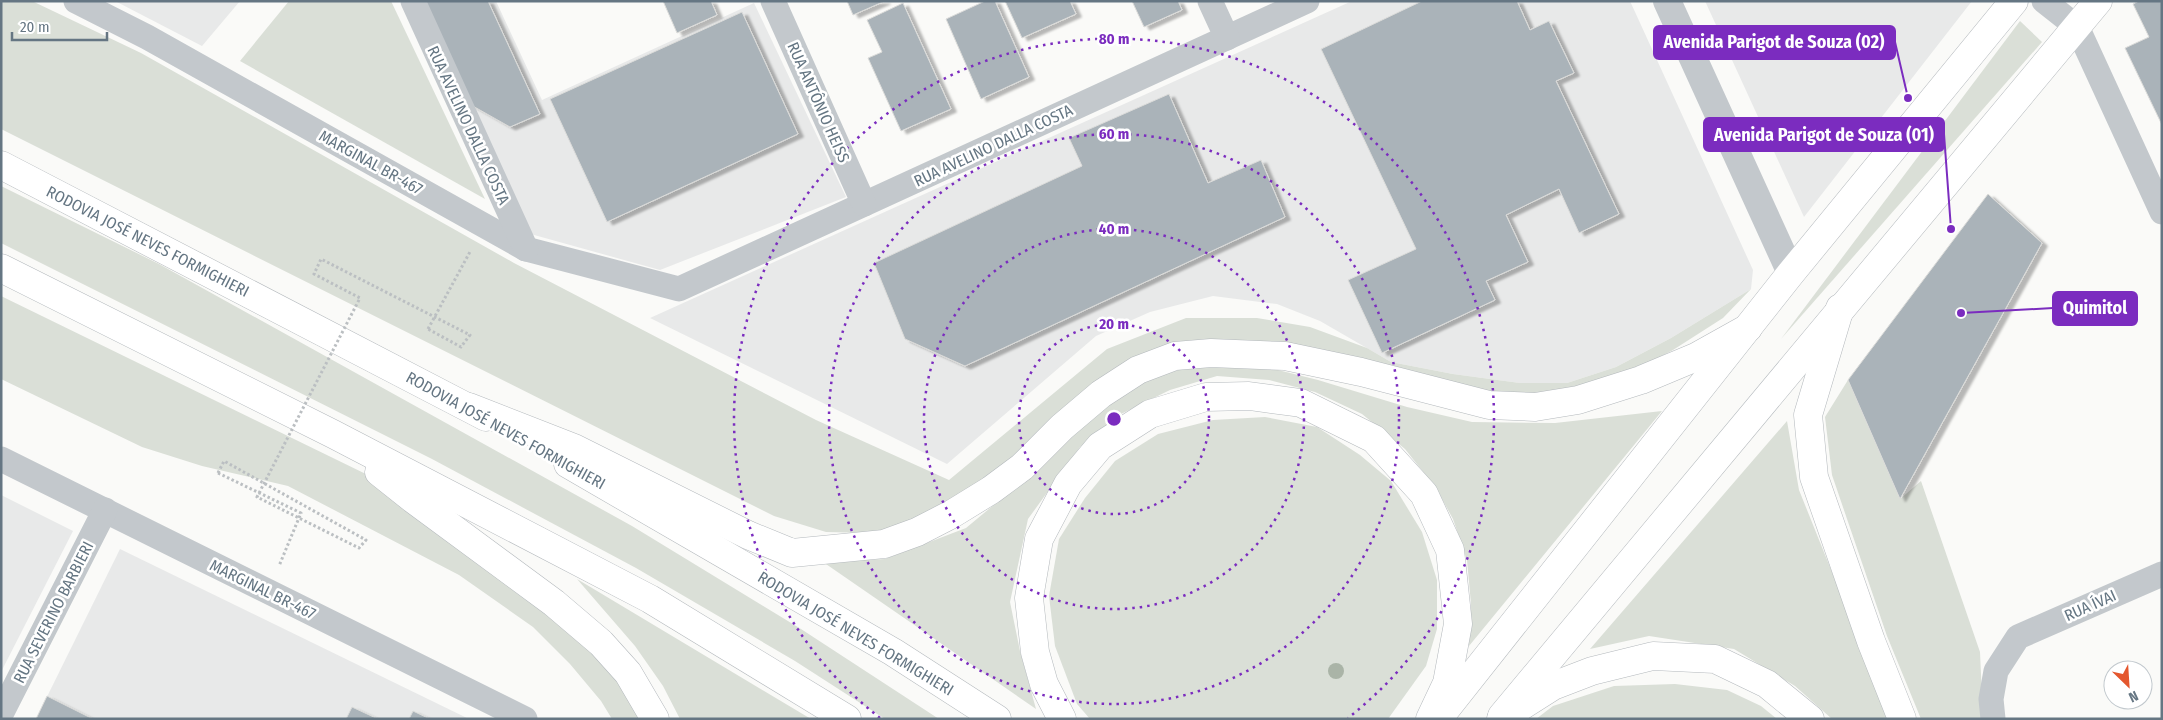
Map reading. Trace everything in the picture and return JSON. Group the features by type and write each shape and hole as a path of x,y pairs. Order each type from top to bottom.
{"main road":[{"path":"1438,719 1791,273 2014,1"},
{"path":"1500,719 1840,308 2098,1"},
{"name":"RODOVIA JOSÉ NEVES FORMIGHIERI","path":"1,165 469,407 894,652 997,719"},
{"path":"1,268 334,434 650,599 847,719"},
{"path":"1840,308 1808,415 1814,477 1871,641 1902,719"},
{"path":"469,407 574,448 748,535 792,553 839,550 884,544 916,532 952,514 991,490 1022,467 1062,427 1101,394 1138,370 1175,356 1211,353 1285,356 1362,372 1489,405 1535,407 1578,400 1641,380 1696,357 1748,328"},
{"path":"1062,719 1044,684 1037,660 1029,598 1039,539 1068,484 1100,446 1150,414 1206,397 1249,396 1301,403 1374,439 1424,494 1450,550 1458,624 1446,683 1430,719"},
{"path":"334,434 413,499 554,603 601,643 628,673 654,719"},
{"path":"1500,719 1553,686 1592,671 1653,656 1715,659 1767,684 1810,719"}],"street":[{"name":"MARGINAL BR-467","path":"76,1 147,37 526,249 679,289"},
{"name":"RUA AVELINO DALLA COSTA","path":"413,1 526,249"},
{"name":"RUA ANTÔNIO HEISS","path":"773,1 864,204"},
{"path":"1210,1 1227,38"},
{"name":"RUA AVELINO DALLA COSTA","path":"679,289 1308,1"},
{"path":"1667,1 1791,273"},
{"path":"2044,1 2078,27 2162,212"},
{"name":"MARGINAL BR-467","path":"1,459 525,719"},
{"name":"RUA SEVERINO BARBIERI","path":"1,714 104,510"},
{"name":"RUA ÍVAI","path":"1993,719 1991,699 1996,671 2018,637 2162,574"}],"path":[{"path":"269,591 301,514 218,473 224,461 256,479 264,484 272,488 366,540 359,548 257,497 262,488 266,480 271,471 360,298 314,274 321,259 470,335 461,347 428,329 484,225"}],"shaded area":[{"path":"1,1 32,1 141,53 514,263 816,420 949,480 1107,349 1186,318 1257,318 1310,327 1367,348 1391,362 1453,374 1520,383 1567,383 1616,367 1671,338 1751,289 1723,318 1673,350 1616,380 1517,398 1288,349 1223,340 1178,347 1032,443 969,493 904,526 867,533 826,532 774,516 1,129"},
{"path":"115,1 240,1 202,46"},
{"path":"289,1 391,1 485,199 240,61"},
{"path":"418,1 496,1 542,100 754,3 846,197 660,270 527,233"},
{"path":"1352,1 1630,1 1753,270 1751,289 1671,338 1616,367 1567,383 1520,383 1453,374 1391,362 1320,321 1277,304 1213,296 1150,312 1096,336 947,464 650,318"},
{"path":"1705,1 1972,1 1804,217"},
{"path":"2020,21 2042,42 1781,339"},
{"path":"1,186 159,264 632,526 801,629 939,719 885,719 795,661 636,568 432,459 1,243"},
{"path":"1,296 372,477 601,656 642,719 612,719 601,701 570,664 533,627 459,575 288,486 202,466 142,447 1,379"},
{"path":"1213,362 1270,368 1318,380 1407,407 1472,422 1555,423 1662,411 1469,646 1471,604 1467,560 1453,519 1436,488 1405,449 1362,414 1315,392 1269,380 1217,376 1170,390 1121,414 1080,447 1028,519 1010,602 1020,651 1036,709 823,562 885,559 966,528 1007,494 1115,396 1161,374"},
{"path":"1848,380 1900,499 1921,481 1980,652 1983,719 1921,719 1887,636 1832,475 1825,417"},
{"path":"1265,417 1317,427 1360,455 1391,481 1422,532 1437,580 1437,629 1426,666 1388,719 1090,719 1077,704 1055,646 1049,596 1059,539 1085,498 1115,461 1158,434 1213,420"},
{"path":"1787,421 1799,490 1891,719 1832,719 1795,686 1734,649 1649,636 1590,649"},
{"path":"1,495 73,531 1,672"},
{"path":"120,549 469,719 36,719"},
{"path":"577,579 811,719 680,719 663,686 635,646"},
{"path":"1675,684 1727,690 1761,706 1777,719 1536,719 1553,706 1614,686"}],"building":[{"path":"425,1 488,1 540,114 510,127 471,105"},
{"path":"663,1 711,1 717,15 677,33"},
{"path":"847,1 885,1 853,15"},
{"path":"985,1 995,1 1029,77 981,99 946,19"},
{"path":"1005,1 1070,1 1076,14 1022,38"},
{"path":"1132,1 1178,1 1182,10 1144,27"},
{"path":"1422,1 1517,1 1530,30 1549,21 1574,73 1556,81 1619,214 1579,233 1559,189 1506,215 1528,262 1486,281 1495,300 1382,353 1348,280 1416,249 1321,49"},
{"path":"2139,1 2162,1 2162,125 2125,48 2149,37 2133,4"},
{"path":"903,3 951,109 901,131 868,58 882,52 867,20"},
{"path":"742,12 798,134 607,222 550,99"},
{"path":"1169,94 1208,183 1261,160 1285,217 965,366 905,339 874,263 1082,166 1069,138"},
{"path":"1988,194 2042,243 1900,499 1848,380"},
{"path":"47,696 93,719 36,719"},
{"path":"352,707 378,719 346,719"},
{"path":"413,711 430,719 409,719"}],"place":[{"name":"Avenida Parigot de Souza (02)","path":"1908,98"},
{"name":"Avenida Parigot de Souza (01)","path":"1951,229"},
{"name":"Quimitol","path":"1961,313"}]}
